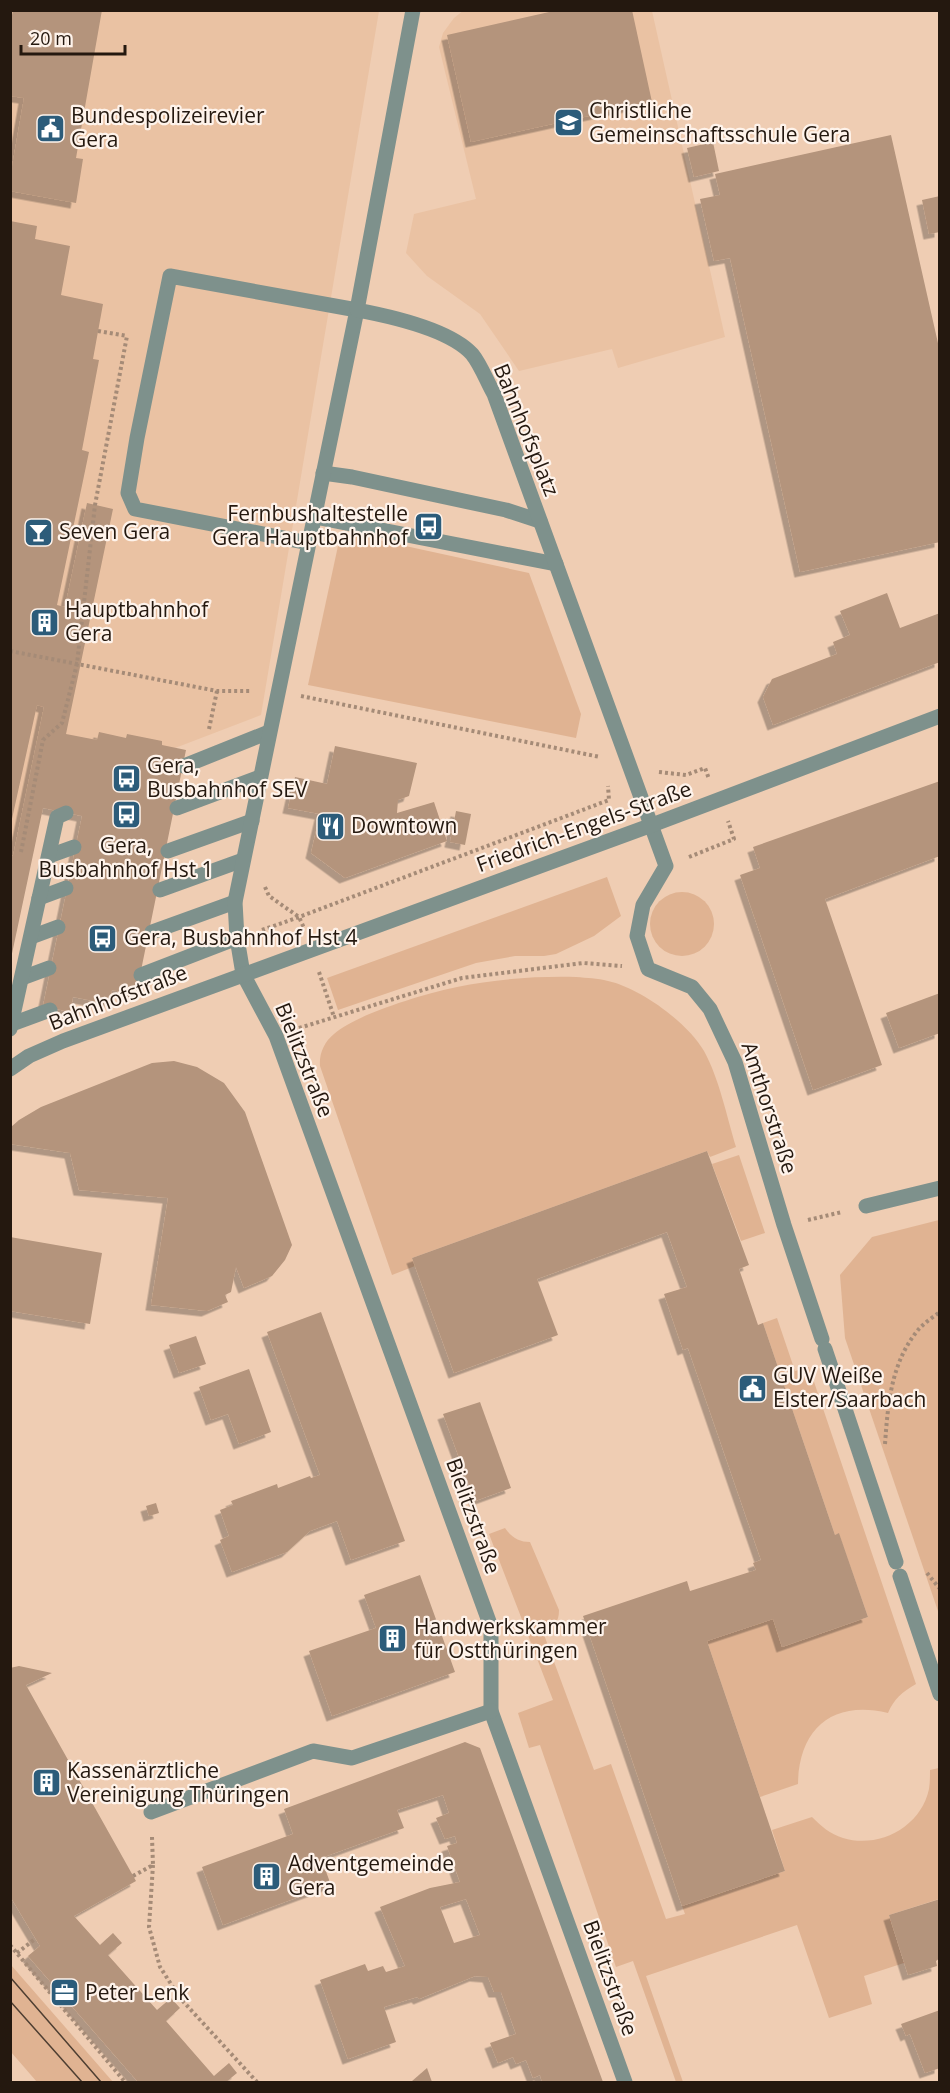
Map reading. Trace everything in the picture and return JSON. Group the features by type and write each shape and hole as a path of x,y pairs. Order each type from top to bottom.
{"street":[{"path":"357,310 413,10"},
{"name":"Bahnhofsplatz","path":"157,340 170,276 381,315 447,336 472,355 494,394 652,825"},
{"name":"Bielitzstraße","path":"357,310 243,860 236,902 237,938 243,974 276,1036 491,1627 491,1711 625,2082"},
{"path":"157,340 128,493 135,509 309,543"},
{"path":"323,473 352,477 506,510 540,521"},
{"path":"315,517 556,564"},
{"name":"Friedrich-Engels-Straße","path":"243,974 652,825 939,716"},
{"path":"184,766 269,732"},
{"path":"177,808 260,777"},
{"path":"11,1027 57,817 66,813"},
{"path":"168,851 252,821"},
{"path":"648,969 637,936 643,905 666,866 652,825"},
{"path":"49,856 74,846"},
{"path":"160,890 243,860"},
{"path":"39,898 66,888"},
{"path":"152,932 236,902"},
{"path":"31,938 58,927"},
{"path":"141,975 237,938"},
{"path":"22,978 49,968"},
{"name":"Amthorstraße","path":"648,969 692,987 710,1010 735,1062 784,1225 939,1694"},
{"name":"Bahnhofstraße","path":"10,1069 29,1056 63,1041 243,974"},
{"path":"11,1027 50,1010"},
{"path":"866,1206 939,1188"},
{"path":"150,1812 313,1751 352,1758 491,1711"}],"path":[{"path":"98,331 157,340"},
{"path":"20,856 44,740 62,723 77,664 95,505 126,336"},
{"path":"10,651 217,691 278,691 606,758 630,766"},
{"path":"237,938 300,917 609,800 608,779"},
{"path":"276,1036 462,978 583,963 648,969"},
{"path":"784,1225 866,1206"},
{"path":"884,1455 895,1369 918,1329 939,1312"},
{"path":"926,1572 939,1589"},
{"path":"150,1812 153,1865 149,1927 160,1967 180,1998 257,2082"},
{"path":"133,1876 153,1865"},
{"path":"17,1953 35,1939"},
{"path":"10,1946 125,2082"}],"shaded area":[{"name":"Christliche Gemeinschaftsschule Gera","path":"464,10 652,11 725,337 618,368 612,349 519,371 480,314 427,276 406,253 414,214 476,199 439,47 443,33 454,18"},
{"path":"11,11 379,11 261,715 42,799 11,931"},
{"path":"341,532 529,573 581,714 576,738 308,685"},
{"path":"607,877 621,916 594,936 556,954 515,956 476,963 338,1010 327,978"},
{"path":"682,892 700,898 708,906 714,924 708,942 700,950 682,956 664,950 656,942 650,924 656,906 664,898"},
{"path":"576,977 604,980 634,991 662,1008 686,1029 704,1051 709,1062 736,1147 710,1157 707,1151 412,1258 415,1266 392,1275 320,1066 320,1057 325,1044 344,1026 358,1019 428,994 501,980"},
{"path":"739,1155 765,1233 741,1241 712,1164"},
{"path":"940,1220 939,1614 845,1338 840,1275 872,1237"},
{"path":"777,1318 795,1371 809,1367 916,1684 899,1696 888,1713 868,1710 851,1711 836,1715 823,1723 812,1733 805,1747 798,1784 760,1797 707,1641 773,1619 782,1647 868,1617 839,1534 835,1535 763,1323"},
{"path":"505,1528 516,1538 530,1542 559,1610 555,1624 543,1632 594,1770 611,1764 666,1919 685,1914 682,1906 785,1871 772,1830 812,1817 834,1834 857,1841 884,1837 896,1832 917,1814 929,1789 930,1770 939,1768 939,1899 889,1915 904,1963 864,1976 872,2004 829,2018 797,1925 646,1976 683,2082 676,2082 633,1961 616,1967 540,1745 529,1748 518,1713 553,1700 489,1534"},
{"path":"10,1965 113,2082 37,2082 11,2052"}],"building":[{"name":"Bundespolizeirevier Gera","path":"13,10 102,10 76,158 83,159 76,203 10,191 10,178 24,98 10,96 10,25"},
{"path":"558,10 632,10 652,102 471,142 447,35"},
{"path":"891,135 940,352 940,542 800,572 730,258 714,261 700,199 720,195 715,174"},
{"path":"713,142 719,171 694,177 687,148"},
{"path":"940,196 940,232 929,234 922,200"},
{"path":"10,221 37,226 35,239 70,246 61,295 103,304 93,359 99,360 82,450 89,452 57,605 65,607 87,503 113,509 66,734 97,740 99,732 126,738 127,734 162,741 162,745 186,750 136,995 112,990 109,1004 73,997 70,1012 43,1006 82,816 43,808 10,963 10,855 13,856 44,707 37,705 10,828"},
{"path":"887,593 900,628 940,613 940,662 773,725 763,697 772,679 837,654 833,642 850,635 840,611"},
{"path":"335,746 417,763 409,796 398,800 397,813 434,802 447,841 345,878 311,853 320,814 288,808 295,777 327,784"},
{"path":"940,781 940,856 825,899 882,1065 813,1090 740,875 760,868 753,847"},
{"path":"456,811 471,814 465,845 450,842"},
{"path":"940,993 940,1033 899,1048 886,1013"},
{"path":"174,1061 197,1067 224,1083 245,1112 292,1245 285,1260 272,1276 244,1288 236,1267 231,1292 225,1295 228,1302 207,1311 151,1305 168,1198 79,1190 70,1153 10,1144 10,1128 41,1107 152,1063"},
{"path":"707,1151 749,1265 739,1269 758,1325 763,1323 835,1535 839,1533 868,1617 782,1647 773,1619 707,1641 785,1871 682,1906 583,1616 687,1581 690,1591 756,1570 753,1563 761,1560 688,1348 683,1350 664,1294 687,1287 667,1232 537,1279 558,1335 454,1373 412,1258"},
{"path":"10,1237 102,1253 90,1324 10,1311"},
{"path":"321,1312 405,1541 351,1560 337,1521 310,1531 287,1552 232,1572 220,1540 229,1536 220,1510 233,1505 231,1501 277,1484 278,1488 310,1476 311,1478 320,1475 267,1332"},
{"path":"196,1336 206,1364 179,1373 169,1345"},
{"path":"249,1369 271,1432 239,1444 228,1414 211,1420 199,1387"},
{"path":"480,1402 511,1488 475,1501 443,1414"},
{"path":"156,1503 159,1513 149,1516 146,1506"},
{"name":"Handwerkskammer für Ostthüringen","path":"420,1575 455,1672 332,1716 309,1651 376,1628 364,1595"},
{"path":"19,1666 52,1673 26,1685 136,1881 74,1916 100,1945 113,1933 122,1943 108,1955 157,2010 171,1998 180,2008 166,2021 214,2076 229,2063 237,2073 226,2082 138,2082 28,1956 40,1946 10,1896 10,1668"},
{"path":"465,1742 480,1748 603,2082 542,2082 540,2075 533,2078 526,2060 516,2064 513,2057 498,2063 490,2043 516,2034 501,1992 494,1992 488,1977 475,1976 419,1999 417,1997 384,2007 396,2042 348,2059 320,1980 365,1964 368,1971 383,1966 386,1972 405,1966 380,1907 430,1888 460,1882 447,1846 457,1843 455,1836 445,1839 436,1818 449,1813 443,1795 397,1810 404,1828 321,1858 331,1885 223,1925 202,1867 293,1834 284,1809","holes":["466,1899 480,1935 454,1943 440,1907"]},
{"path":"940,1899 940,1958 936,1961 937,1966 908,1975 889,1915"},
{"path":"940,2010 940,2068 925,2073 910,2034 906,2036 901,2024"},
{"path":"427,2068 432,2082 411,2082"}],"tram line":[{"path":"10,1977 101,2082"},
{"path":"10,2001 82,2082"}],"place":[{"name":"Christliche Gemeinschaftsschule Gera","path":"568,123"},
{"name":"Bundespolizeirevier Gera","path":"50,128"},
{"name":"Fernbushaltestelle Gera Hauptbahnhof","path":"429,526"},
{"name":"Seven Gera","path":"38,532"},
{"name":"Hauptbahnhof Gera","path":"44,622"},
{"name":"Gera, Busbahnhof SEV","path":"126,778"},
{"name":"Gera, Busbahnhof Hst 1","path":"126,815"},
{"name":"Downtown","path":"330,826"},
{"name":"Gera, Busbahnhof Hst 4","path":"103,938"},
{"name":"GUV Weiße Elster/Saarbach","path":"752,1388"},
{"name":"Handwerkskammer für Ostthüringen","path":"393,1639"},
{"name":"Kassenärztliche Vereinigung Thüringen","path":"46,1783"},
{"name":"Adventgemeinde Gera","path":"267,1876"},
{"name":"Peter Lenk","path":"64,1993"}]}
